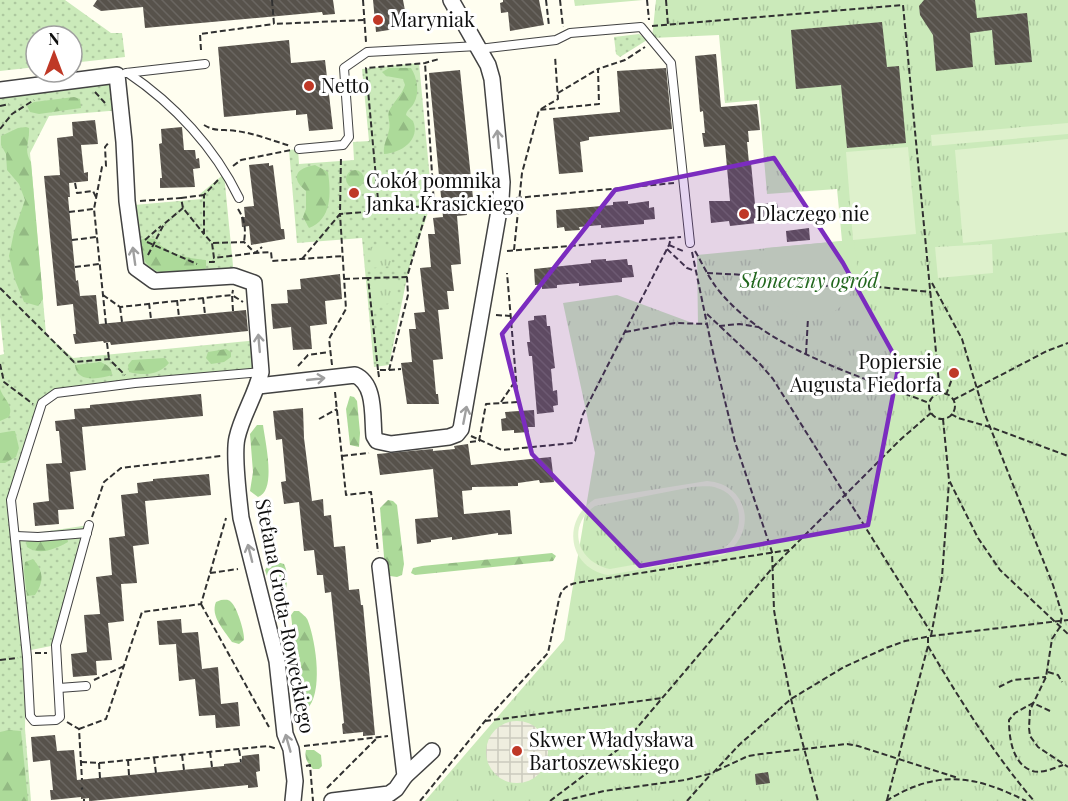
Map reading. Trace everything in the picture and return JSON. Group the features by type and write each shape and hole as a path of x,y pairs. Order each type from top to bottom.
{"street":[{"path":"260,379 285,383 356,375 363,378 369,386 374,436 377,441 391,444 449,437 461,429 502,182 492,79 478,47 451,0"},
{"path":"0,90 122,74"},
{"name":"Stefana Grota-Roweckiego","path":"122,74 127,201 136,268 154,281 234,276 254,284 260,379 236,441 236,455 242,518 279,676 285,734 291,749 295,781 293,801"},
{"path":"380,566 405,776"},
{"path":"325,796 389,794 432,751"}],"lane":[{"path":"299,149 343,145 349,137 344,68 367,52 478,47 556,40 570,33 641,27 671,63 690,240"},
{"path":"122,74 205,64"},
{"path":"122,74 149,87 214,154 239,198"},
{"path":"16,536 38,537 88,529 56,645 61,707 60,717 56,720 34,721 30,716 16,536 11,500 39,408 46,399 56,393 135,383 260,379"},
{"path":"59,688 86,686"}],"path":[{"path":"272,0 274,24"},
{"path":"363,0 367,52"},
{"path":"546,0 549,26"},
{"path":"560,0 563,27"},
{"path":"647,0 649,20"},
{"path":"666,0 668,25"},
{"path":"903,0 940,394"},
{"path":"641,27 903,6"},
{"path":"201,50 200,34 274,24 364,20"},
{"path":"558,93 598,69 626,60 653,41"},
{"path":"514,250 522,173 539,110 558,99 555,56"},
{"path":"379,211 366,68 425,63 447,57"},
{"path":"302,259 340,214 434,205 425,63"},
{"path":"539,110 599,104 598,69"},
{"path":"90,89 99,94 106,108"},
{"path":"0,129 12,114 41,96 30,98"},
{"path":"0,106 12,103"},
{"path":"201,123 210,129 222,132 235,131 299,149"},
{"path":"106,324 94,209 102,167 106,166 105,147 109,142"},
{"path":"343,145 340,171 340,214 346,309 329,339 330,352 346,495 371,492 377,549"},
{"path":"232,167 241,160 299,149"},
{"path":"137,201 204,195 224,174"},
{"path":"501,199 683,182"},
{"path":"75,183 77,193 93,191 96,197"},
{"path":"204,195 204,234"},
{"path":"137,236 195,264 214,262 212,243 183,208 181,198"},
{"path":"388,370 408,296 407,277 428,206"},
{"path":"145,240 183,208"},
{"path":"69,212 94,209"},
{"path":"238,209 245,227 244,242"},
{"path":"152,244 164,224"},
{"path":"72,240 97,237"},
{"path":"461,429 479,441 502,450 573,443 577,438 583,414 671,238"},
{"path":"492,252 671,238 690,240"},
{"path":"690,240 695,271 735,442 772,552 774,610 791,699 818,801"},
{"path":"690,240 707,273 724,297 761,328 806,354 929,403"},
{"path":"212,243 244,242 255,253"},
{"path":"255,253 262,247"},
{"path":"668,247 693,256"},
{"path":"668,247 687,268 695,271"},
{"path":"214,258 271,252 272,261 343,256"},
{"path":"75,267 99,264"},
{"path":"479,441 486,404 518,402 507,273"},
{"path":"707,273 771,276 774,280 828,286 846,284 931,292"},
{"path":"344,279 407,277"},
{"path":"368,278 379,380"},
{"path":"930,280 962,339 990,427 1053,585 1062,620 1052,639 1046,677 1029,717 1030,736 1038,747 1068,767"},
{"path":"0,288 74,362 109,359"},
{"path":"103,295 120,307 232,295"},
{"path":"203,298 205,314"},
{"path":"177,300 179,317"},
{"path":"149,303 151,320"},
{"path":"120,307 122,322"},
{"path":"705,313 773,379 930,631"},
{"path":"490,314 511,316"},
{"path":"806,354 808,318"},
{"path":"625,332 675,323 707,324"},
{"path":"718,326 744,325 761,328"},
{"path":"107,343 109,359 135,383"},
{"path":"953,400 1047,351 1068,343"},
{"path":"285,383 308,355 330,352"},
{"path":"0,364 4,382 39,408"},
{"path":"378,370 401,369"},
{"path":"946,395 953,376"},
{"path":"500,403 516,380"},
{"path":"940,394 953,400 954,408 951,414 943,419 931,413 929,403 933,397 940,394"},
{"path":"319,419 337,409"},
{"path":"550,801 613,755 774,566 900,440 931,413"},
{"path":"951,414 1068,456"},
{"path":"887,800 928,646 942,577 949,480 943,419"},
{"path":"88,529 104,482 121,468 236,455"},
{"path":"949,480 988,555 1011,581 1068,634"},
{"path":"228,510 201,604 271,729"},
{"path":"420,801 485,721 548,653 559,599 566,587 576,583 790,550"},
{"path":"78,729 106,719 142,612 201,604"},
{"path":"687,801 739,745 791,699 863,657 905,641 1068,620"},
{"path":"928,646 975,723 1034,801"},
{"path":"0,660 57,652"},
{"path":"86,686 124,666"},
{"path":"1047,672 1058,675 1062,682"},
{"path":"999,687 1013,680 1046,677"},
{"path":"485,721 663,698"},
{"path":"1033,703 1050,711"},
{"path":"1033,703 1015,713 1009,720 1009,736 1017,758 1031,771 1043,772 1063,765"},
{"path":"60,717 78,729"},
{"path":"78,729 82,780"},
{"path":"298,747 400,735"},
{"path":"314,801 325,796 378,737"},
{"path":"81,762 99,763 268,746 282,750 276,740"},
{"path":"563,801 604,791 685,780 712,773 748,756 847,744 995,787 1026,801"},
{"path":"239,749 241,762"},
{"path":"210,752 212,767"},
{"path":"182,755 184,770"},
{"path":"154,758 156,772"},
{"path":"128,760 129,775"},
{"path":"99,763 100,778"},
{"path":"887,800 930,782 958,778"}],"highlighted area":[{"path":"774,158 843,263 899,364 868,525 640,566 532,454 502,334 615,190"}],"green space":[{"path":"0,0 65,0 111,33 122,33 125,57 84,62 84,24 24,24 24,68 0,71"},
{"path":"574,0 643,0 575,6"},
{"path":"656,0 1068,0 1068,801 425,801 564,640 595,453 563,303 617,295 698,325 697,255 842,241 837,189 767,194 759,100 725,103 719,35 652,38"},
{"path":"639,34 647,40 620,57 616,54 614,37"},
{"path":"419,63 432,201 409,268 389,365 374,367 362,238 297,243 289,150 298,149 299,164 354,160 353,142 369,141 362,69"},
{"path":"389,68 411,68 415,76 416,99 406,115 413,121 415,128 412,140 408,144 397,151 384,154 389,127 389,111 405,85 403,79 386,76 382,72"},
{"path":"117,75 121,110 49,116 30,153 46,334 73,358 259,340 261,372 135,383 46,399 13,489 16,536 89,525 56,645 26,651 25,729 31,801 0,801 0,355 4,354 0,317 0,90 47,84 84,84 84,79"},
{"path":"74,97 80,99 81,108 39,114 30,112 27,106 34,102"},
{"path":"1068,123 1068,134 932,146 931,135"},
{"path":"29,128 27,149 31,162 43,299 38,306 24,302 9,256 25,200 19,184 7,170 6,154 1,145 1,136"},
{"path":"1068,139 1068,232 963,243 955,150"},
{"path":"908,147 916,234 853,240 846,152"},
{"path":"315,165 328,172 330,189 326,212 317,224 309,228 303,217 306,209 306,191 298,182 297,174 303,168"},
{"path":"355,170 361,173 364,179 361,185 355,188 349,185 346,179 349,173"},
{"path":"224,174 234,276 154,281 136,268 134,205 202,199 200,194"},
{"path":"145,238 155,239 164,248 178,254 206,260 206,268 195,272 174,273 152,269 141,251 139,241"},
{"name":"Słoneczny ogród","path":"854,240 856,281 847,300 832,313 814,318 796,316 779,308 767,294 762,273 765,248"},
{"path":"992,244 993,273 938,278 935,247"},
{"path":"390,245 392,266 372,268 370,247"},
{"path":"395,279 396,303 374,305 372,281"},
{"path":"226,349 231,352 231,357 224,362 211,364 206,358 208,352"},
{"path":"165,358 169,363 156,372 140,374 129,372 128,365 132,360"},
{"path":"101,362 109,367 112,375 89,378 76,371 75,365"},
{"path":"0,389 8,403 10,413 9,417 0,421"},
{"path":"350,396 357,401 359,447 350,445 346,409"},
{"path":"257,425 263,425 268,465 267,485 264,493 258,497 250,491 253,472 250,434"},
{"path":"15,431 19,448 16,457 0,463 0,433"},
{"path":"707,481 721,484 732,491 740,500 745,523 742,535 735,546 724,555 608,575 595,571 584,563 577,553 574,542 577,519 584,508 595,499","holes":["708,486 726,492 737,507 739,516 735,535 722,549 610,569 599,565 583,551 578,533 580,523 595,506 692,487"]},
{"path":"388,500 397,505 404,564 402,575 397,577 390,576 385,569 380,508"},
{"path":"41,535 67,537 68,542 42,551 27,547 26,542"},
{"path":"552,553 556,556 553,561 415,575 411,573 413,568 422,566"},
{"path":"33,559 42,577 35,595 27,596 25,562"},
{"path":"277,562 284,564 287,578 285,592 280,600 274,597 265,570 269,564"},
{"path":"230,601 238,614 244,637 239,644 232,642 216,618 216,602"},
{"path":"294,611 299,611 306,617 316,654 315,693 312,703 306,710 302,707 291,615"},
{"path":"21,731 28,801 0,801 0,732"},
{"path":"306,750 314,750 321,755 322,766 319,769 313,769 308,763"}],"shaded area":[{"name":"Skwer Władysława Bartoszewskiego","path":"511,721 523,721 539,730 546,740 548,752 546,764 539,774 523,783 511,783 500,778 491,769 486,758 486,746 491,735 500,726"}],"building":[{"path":"97,0 333,0 335,14 323,15 322,12 145,28 143,7 101,11 93,6"},
{"path":"373,0 403,0 408,27 376,32"},
{"path":"503,0 539,0 544,25 510,31 508,12 501,13 500,3"},
{"path":"924,0 975,0 977,18 1027,13 1032,62 995,65 992,30 970,33 973,67 936,71 933,35 920,15 919,6"},
{"path":"882,22 887,67 899,66 906,143 847,148 841,85 796,89 791,30"},
{"path":"289,40 291,63 325,60 333,129 309,131 307,114 296,115 296,110 224,117 218,47"},
{"path":"716,54 721,107 757,104 760,130 748,131 749,142 747,142 755,204 777,203 779,217 757,219 757,223 730,226 729,221 711,223 709,201 730,201 725,145 704,147 703,111 700,112 695,56"},
{"path":"666,68 672,129 589,137 589,140 580,142 583,172 559,174 553,118 620,112 617,71"},
{"path":"460,70 473,198 466,199 467,215 457,216 461,264 451,265 454,291 447,291 449,309 438,310 443,359 433,360 439,404 407,404 401,363 412,362 409,329 416,329 414,313 425,312 420,268 431,267 428,234 435,234 433,218 443,217 429,73"},
{"path":"95,120 98,144 81,145 84,173 88,172 88,181 69,183 70,197 68,197 76,281 78,280 80,296 96,295 99,324 246,310 248,331 111,345 110,342 104,343 103,341 75,344 73,304 57,306 44,176 60,175 57,138 73,136 72,122"},
{"path":"182,127 184,150 195,150 196,159 199,158 200,168 193,169 195,187 160,188 160,178 162,178 159,144 162,143 161,129"},
{"path":"269,163 269,166 273,165 281,229 284,229 285,239 251,245 249,226 242,227 241,217 245,217 244,207 254,206 249,165"},
{"path":"628,201 628,204 649,201 649,208 654,207 655,219 644,220 644,224 601,228 601,225 579,227 580,230 565,231 564,227 557,228 556,210 613,205 613,202"},
{"path":"809,228 810,240 787,242 786,231"},
{"path":"606,259 606,261 627,259 628,265 632,265 634,277 622,278 622,282 579,286 579,283 557,285 557,288 542,289 542,285 535,285 534,269 591,263 591,260"},
{"path":"340,274 342,299 325,301 327,324 310,326 312,349 293,350 291,327 273,329 271,304 288,303 287,290 301,289 300,279"},
{"path":"546,315 547,326 550,326 555,368 551,369 553,391 557,390 558,405 553,406 554,412 537,414 532,356 529,356 527,342 530,342 528,321 534,320 534,316"},
{"path":"201,394 203,416 82,427 86,470 70,472 74,509 58,510 59,524 35,526 33,503 49,501 46,464 62,463 59,431 56,431 55,421 75,419 74,409 90,408 90,405"},
{"path":"303,408 304,438 312,501 323,499 324,516 331,515 334,547 345,546 349,590 359,589 361,605 363,605 375,735 363,736 363,732 343,734 342,724 344,723 331,592 325,593 323,575 317,575 314,550 304,551 299,502 284,504 281,482 286,481 282,439 276,440 273,411"},
{"path":"534,410 535,427 528,427 529,432 502,431 501,419 506,418 505,412"},
{"path":"468,444 471,465 551,457 554,482 540,483 539,480 518,483 518,486 472,487 472,490 462,491 464,514 510,510 512,534 498,535 498,533 452,540 452,537 417,544 415,519 438,517 433,469 380,475 377,454 455,449 454,446"},
{"path":"209,474 211,495 145,501 149,544 133,546 137,583 121,584 124,621 108,623 112,660 96,661 97,675 73,677 71,654 87,652 84,615 100,614 96,577 112,575 109,538 125,536 121,495 138,493 137,483 153,481 153,479"},
{"path":"181,619 182,633 198,632 202,669 218,667 221,704 238,702 240,726 216,728 215,715 199,716 195,679 179,681 176,644 159,645 157,621"},
{"path":"55,735 57,751 74,750 77,780 224,766 224,764 242,762 242,756 259,754 260,771 256,772 258,787 248,788 248,785 91,801 89,798 81,799 81,797 51,800 50,790 53,790 50,760 33,762 31,737"},
{"path":"768,772 770,783 756,785 755,774"}],"place":[{"name":"Maryniak","path":"378,20"},
{"name":"Netto","path":"309,86"},
{"name":"Cokół pomnika Janka Krasickiego","path":"354,193"},
{"name":"Dlaczego nie","path":"744,214"},
{"name":"Popiersie Augusta Fiedorfa","path":"954,373"},
{"name":"Skwer Władysława Bartoszewskiego","path":"517,751"}]}
